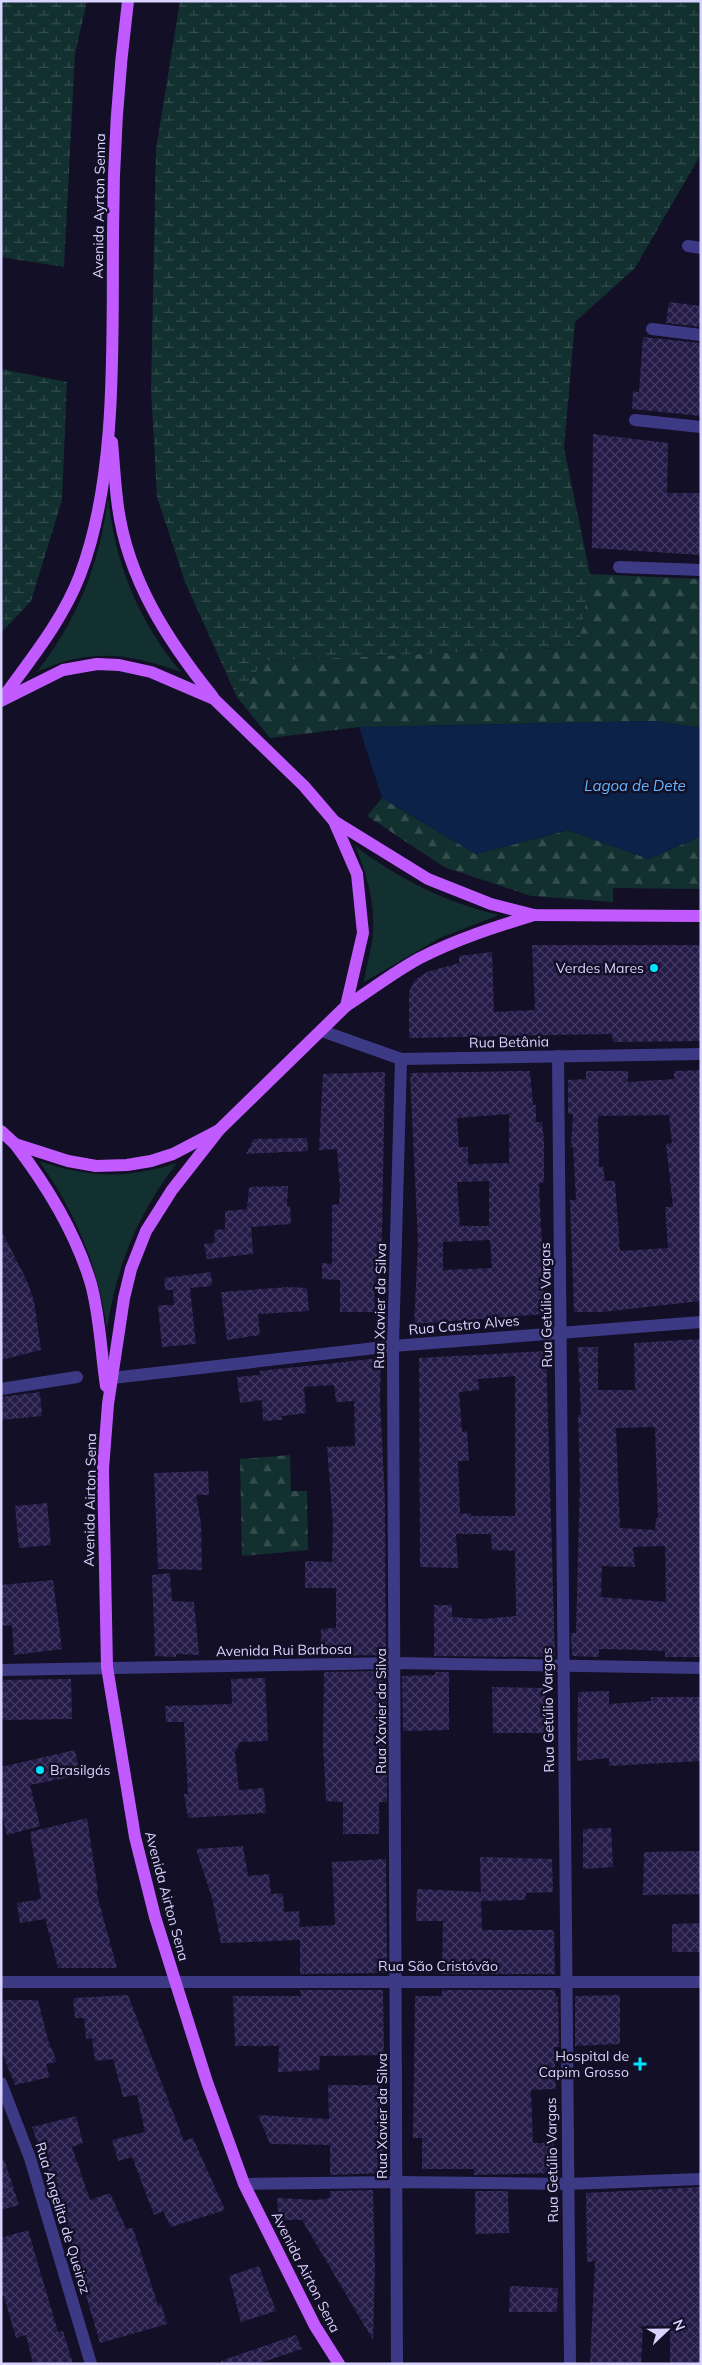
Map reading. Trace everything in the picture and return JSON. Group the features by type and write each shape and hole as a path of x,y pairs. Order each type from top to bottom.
{"main road":[{"name":"Avenida Ayrton Senna","path":"128,1 114,161 110,412 118,508 136,574 153,612 180,656 214,699"},
{"name":"Avenida Ayrton Senna","path":"1,700 67,604 80,577 98,514 110,412"},
{"path":"1,700 63,670 97,664 119,665 151,672 214,699 304,786 334,822 357,874 363,912 363,933 346,1006"},
{"path":"334,822 428,879 491,904 534,915 701,916"},
{"path":"108,1404 124,1298 131,1269 146,1231 172,1190 219,1130 346,1006 397,972 442,947 471,935 534,915"},
{"path":"15,1144 68,1161 96,1166 127,1165 173,1154 219,1130"},
{"path":"1,1131 15,1144 53,1198 73,1239 90,1284 97,1315 108,1404"},
{"name":"Avenida Airton Sena","path":"108,1404 103,1469 107,1667 135,1837 155,1917 207,2082 244,2184 315,2326 338,2364"}],"street":[{"path":"688,246 701,248"},
{"path":"652,329 701,336"},
{"path":"635,420 701,426"},
{"path":"619,567 701,570"},
{"name":"Rua Betânia","path":"322,1031 401,1059 701,1054"},
{"name":"Rua Getúlio Vargas","path":"558,1056 562,1332 562,1664 570,2364"},
{"name":"Rua Xavier da Silva","path":"397,2364 393,1346 401,1059"},
{"name":"Rua Castro Alves","path":"112,1378 393,1346 701,1322"},
{"path":"1,1388 76,1377"},
{"name":"Avenida Rui Barbosa","path":"1,1670 395,1663 562,1664 701,1668"},
{"name":"Rua São Cristóvão","path":"1,1982 701,1982"},
{"name":"Rua Angelita de Queiroz","path":"1,2083 30,2158 91,2364"},
{"path":"244,2184 397,2182 568,2184 701,2179"}],"green space":[{"path":"1,1 87,1 75,54 64,267 1,257"},
{"path":"180,1 701,1 701,154 635,268 575,322 564,448 590,574 579,647 264,661 237,697 185,582 157,497 151,389 156,149"},
{"path":"1,369 67,382 62,500 31,601 1,633"},
{"path":"108,497 116,545 131,590 152,632 181,672 126,657 91,656 56,664 37,672 64,632 85,589 99,545"},
{"path":"590,574 701,579 701,728 656,721 359,727 270,738 237,697 264,661 579,647"},
{"path":"382,798 476,854 568,830 649,859 701,836 701,889 613,888 613,902 531,896 444,867 367,816"},
{"path":"355,846 388,869 423,888 479,910 499,915 440,938 364,982 372,939 373,911 366,877"},
{"path":"39,1161 75,1171 108,1174 141,1172 177,1163 151,1201 131,1242 116,1284 107,1329 98,1284 84,1241 64,1200"},
{"path":"290,1455 291,1491 307,1491 308,1550 242,1556 240,1459"}],"water":[{"name":"Lagoa de Dete","path":"656,721 701,728 701,836 649,859 568,830 476,854 382,798 359,727"}],"building":[{"path":"669,302 701,306 701,327 666,323"},
{"path":"643,337 701,343 701,416 632,409 633,391 639,392"},
{"path":"593,434 668,443 667,493 701,493 701,555 592,548"},
{"path":"532,945 701,945 701,1041 613,1042 612,1034 409,1038 409,992 415,980 427,972 459,963 459,956 492,952 494,1012 535,1010"},
{"path":"701,1070 701,1301 601,1312 574,1312 570,1200 576,1200 573,1147 571,1147 573,1114 568,1114 568,1080 586,1079 586,1071 628,1071 628,1082 674,1079 674,1071","holes":["669,1115 672,1143 666,1144 673,1207 665,1207 668,1248 620,1251 615,1181 605,1181 603,1167 599,1167 598,1116"]},
{"path":"530,1071 533,1105 536,1105 536,1122 542,1122 544,1141 544,1182 539,1183 545,1314 414,1324 418,1243 410,1073","holes":["509,1114 509,1163 468,1164 468,1147 459,1147 457,1118","489,1181 489,1226 460,1226 457,1182","490,1240 492,1268 443,1270 443,1242"]},
{"path":"385,1072 381,1283 374,1283 375,1312 340,1312 340,1280 322,1279 322,1263 332,1264 332,1205 339,1204 340,1189 337,1149 319,1150 323,1074"},
{"path":"307,1138 308,1151 246,1154 254,1139"},
{"path":"288,1186 287,1206 290,1206 291,1224 251,1227 253,1254 207,1259 204,1244 214,1243 215,1230 225,1229 225,1211 247,1209 249,1187"},
{"path":"1,1230 27,1281 34,1301 41,1350 1,1360"},
{"path":"211,1272 212,1286 190,1288 196,1344 162,1347 158,1305 174,1305 173,1290 165,1290 164,1278"},
{"path":"288,1287 307,1288 309,1311 258,1314 260,1335 227,1340 221,1292"},
{"path":"701,1339 701,1657 665,1657 665,1651 599,1649 599,1657 572,1656 571,1633 576,1633 580,1480 578,1415 581,1415 578,1347 598,1347 598,1390 635,1390 634,1343","holes":["655,1427 658,1518 656,1518 655,1530 620,1528 616,1428","665,1546 666,1602 601,1597 602,1566 635,1567 633,1547"]},
{"path":"546,1351 555,1657 434,1656 434,1605 452,1605 452,1617 482,1619 516,1616 515,1551 492,1550 491,1534 456,1534 458,1568 420,1567 419,1358","holes":["515,1376 515,1516 471,1516 471,1513 460,1514 458,1461 469,1461 467,1431 462,1432 459,1392 479,1390 478,1379"]},
{"path":"381,1358 380,1400 385,1501 386,1655 321,1656 321,1629 336,1628 336,1588 305,1588 305,1561 332,1562 333,1524 327,1447 355,1446 354,1401 336,1402 334,1385 304,1387 306,1413 282,1416 282,1420 263,1421 262,1400 240,1403 237,1377 260,1375 259,1371"},
{"path":"40,1392 42,1416 1,1420 1,1397"},
{"path":"208,1471 209,1495 196,1495 201,1523 202,1570 158,1569 154,1473"},
{"path":"47,1503 51,1545 19,1548 15,1506"},
{"path":"170,1573 172,1601 194,1602 199,1655 176,1654 176,1657 155,1656 152,1575"},
{"path":"53,1580 62,1649 14,1655 12,1625 1,1626 1,1585"},
{"path":"386,1671 387,1802 379,1802 379,1834 343,1834 343,1802 326,1801 323,1745 324,1672"},
{"path":"435,1672 449,1672 449,1730 403,1731 402,1676 435,1675"},
{"path":"265,1678 268,1741 240,1742 235,1753 239,1790 264,1788 266,1813 188,1818 184,1794 188,1794 184,1722 166,1722 165,1706 232,1704 231,1679"},
{"path":"71,1679 72,1719 1,1720 1,1680"},
{"path":"492,1687 545,1688 546,1733 493,1733"},
{"path":"609,1691 609,1704 651,1701 651,1697 701,1697 701,1761 609,1766 609,1758 577,1761 578,1692"},
{"path":"75,1750 80,1775 30,1785 40,1826 7,1835 1,1812 1,1767"},
{"path":"87,1818 98,1891 96,1891 117,1968 58,1968 45,1919 20,1923 17,1903 41,1899 30,1832"},
{"path":"611,1828 613,1867 583,1869 583,1829"},
{"path":"243,1846 248,1876 269,1874 271,1894 283,1893 284,1912 299,1911 300,1927 335,1925 332,1862 386,1859 387,1973 300,1974 300,1940 221,1943 212,1898 196,1849"},
{"path":"701,1851 701,1894 643,1895 644,1852"},
{"path":"480,1857 552,1859 553,1892 526,1893 525,1900 481,1901 482,1930 554,1930 555,1974 442,1974 443,1921 416,1921 417,1889 481,1892"},
{"path":"701,1923 701,1952 672,1952 672,1924"},
{"path":"300,1990 383,1990 384,2055 320,2056 319,2070 278,2072 279,2046 235,2046 233,1996 301,1996"},
{"path":"442,1990 555,1990 556,1997 558,1997 559,2047 554,2047 556,2089 531,2090 533,2143 554,2143 556,2173 474,2175 474,2169 422,2169 422,2138 413,2138 415,1996 442,1996"},
{"path":"128,1995 184,2141 193,2138 225,2210 171,2227 163,2211 154,2215 132,2157 118,2161 112,2140 145,2132 137,2095 123,2097 113,2059 95,2061 92,2038 86,2039 84,2018 75,2018 73,1998"},
{"path":"620,1995 620,2044 575,2046 575,1996"},
{"path":"1,2000 38,2000 48,2040 57,2062 46,2064 50,2077 15,2085 1,2050"},
{"path":"328,2085 382,2085 386,2173 330,2175 330,2145 270,2144 258,2115 329,2119"},
{"path":"76,2116 83,2143 72,2147 90,2200 110,2193 126,2229 133,2228 158,2305 161,2304 167,2324 100,2343 82,2282 71,2260 67,2225 32,2127"},
{"path":"4,2159 19,2205 1,2210 1,2160"},
{"path":"701,2187 701,2364 670,2364 670,2326 643,2326 641,2364 590,2364 595,2261 587,2262 586,2193"},
{"path":"373,2190 375,2267 373,2340 302,2220 279,2220 277,2198 316,2200 330,2198 330,2191"},
{"path":"475,2191 508,2191 509,2233 475,2234"},
{"path":"28,2230 58,2332 63,2331 73,2364 33,2364 26,2335 16,2338 4,2296 1,2296 1,2238"},
{"path":"259,2266 276,2311 241,2322 229,2276"},
{"path":"510,2286 558,2288 557,2312 509,2312"},
{"path":"296,2335 302,2349 257,2364 221,2364 221,2361"}],"place":[{"name":"Verdes Mares","path":"654,968"},
{"name":"Brasilgás","path":"40,1770"},
{"name":"Hospital de Capim Grosso","path":"640,2064"}]}
